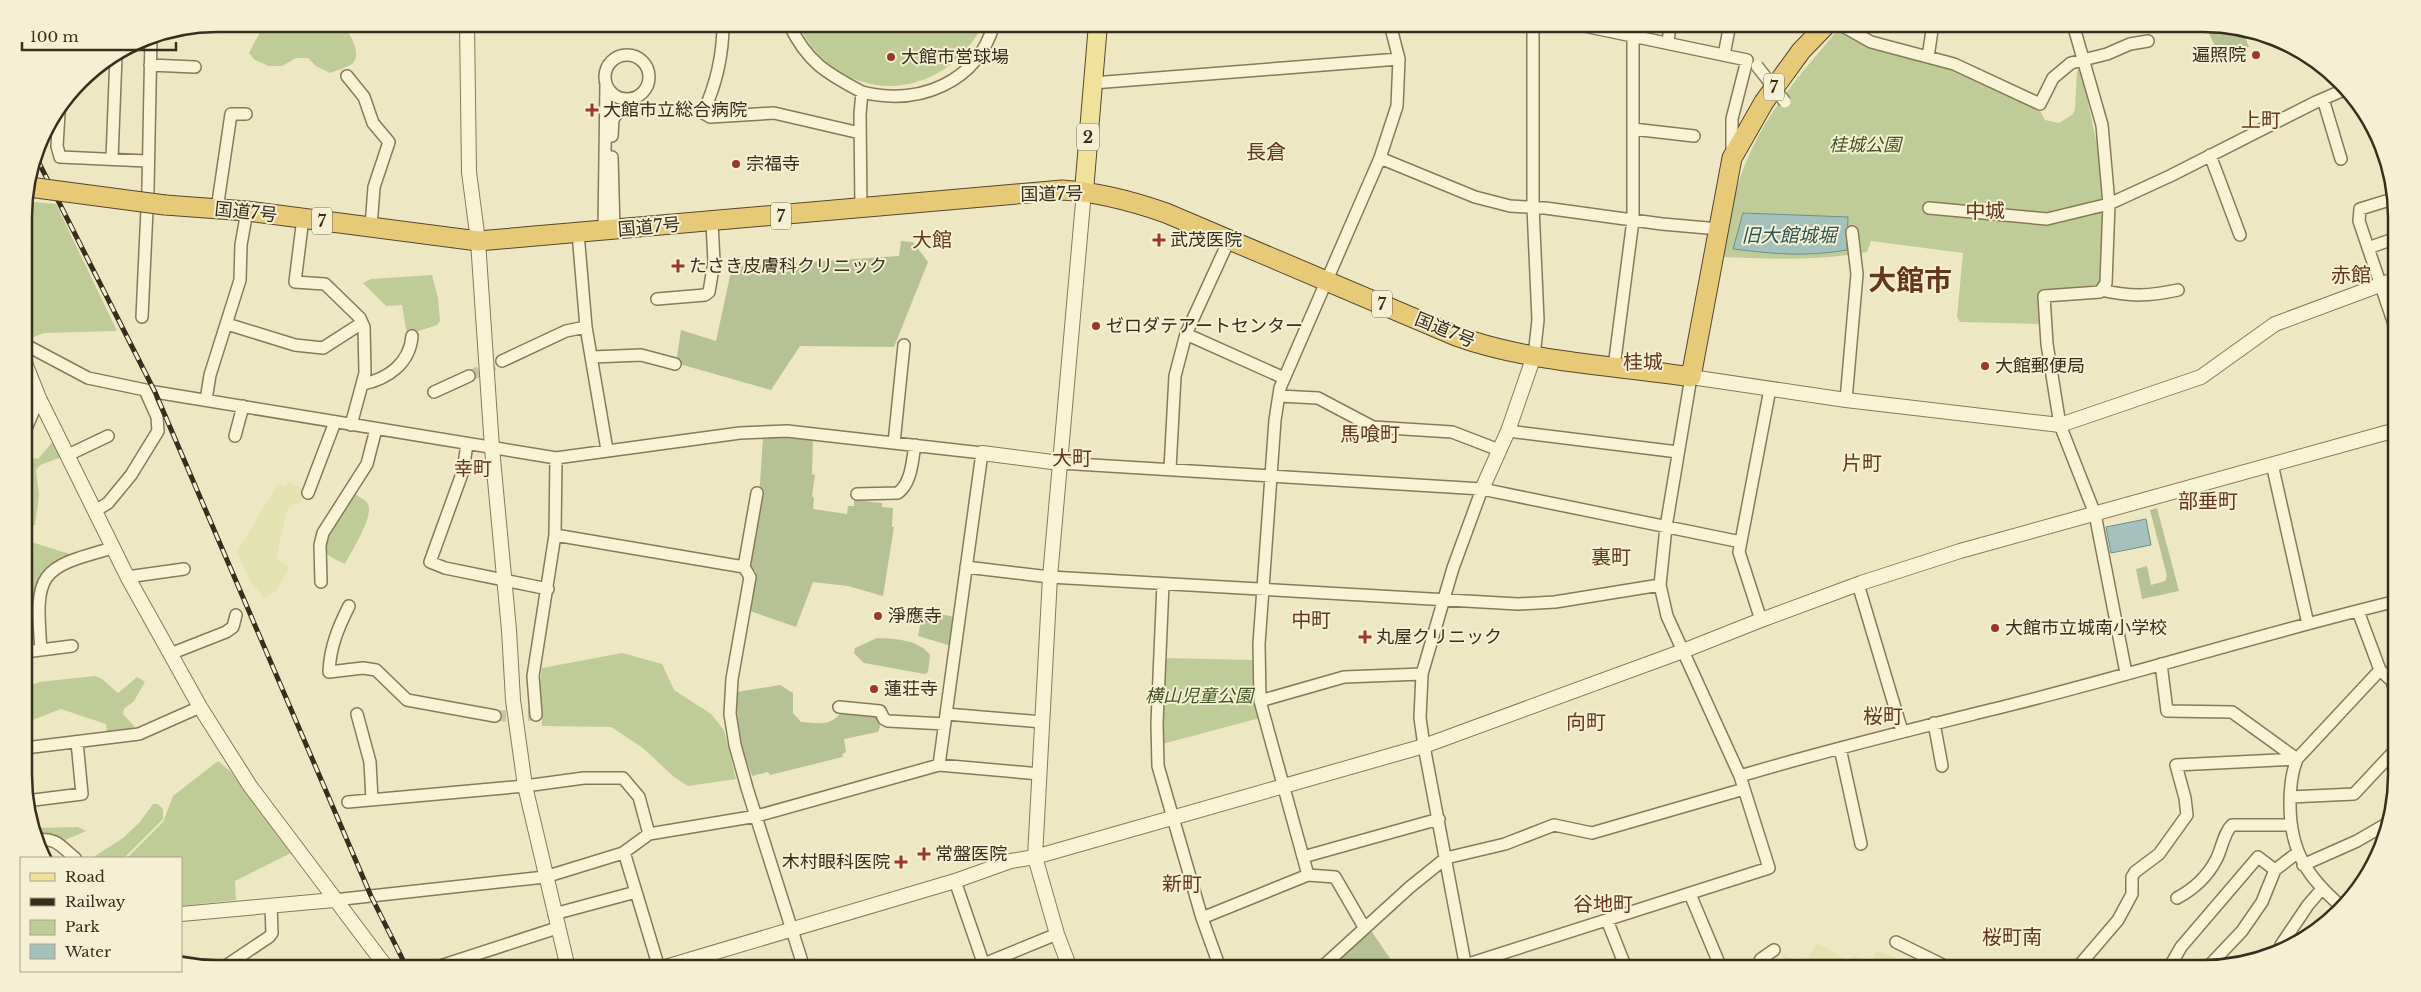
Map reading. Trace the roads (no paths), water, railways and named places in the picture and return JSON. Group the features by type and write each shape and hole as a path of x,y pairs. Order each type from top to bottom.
{"highway":[{"name":"7","path":"1691,377 1732,158 1764,102 1801,51 1819,32"},
{"name":"国道7号","path":"35,188 165,204 248,211 478,241 1062,190 1084,191 1123,198 1230,238 1456,336 1489,348 1534,356 1691,377"}],"main road":[{"name":"2","path":"1084,191 1097,32"}],"street":[{"path":"468,32 470,172 478,241 492,448 513,700 525,786 566,960"},
{"path":"722,32 719,66 704,113 710,117 774,113 860,133"},
{"path":"793,32 820,69 862,92 889,97 922,94 953,82 971,66 990,32"},
{"path":"1308,875 1260,701 1259,644 1279,396 1284,378 1380,158 1397,106 1399,59 1392,32"},
{"path":"1461,960 1446,858 1420,718 1422,674 1445,600 1452,568 1482,489 1508,431 1534,356 1538,320 1533,207 1533,32"},
{"path":"1614,367 1634,220 1634,32"},
{"path":"1641,32 1668,43 1752,63 1785,102"},
{"path":"1668,43 1669,32"},
{"path":"1724,55 1728,32"},
{"path":"1853,32 1871,42 1954,64 2040,104 2053,78 2071,62 2083,60 2130,44 2148,41"},
{"path":"1928,58 1932,32"},
{"path":"2075,32 2102,125 2109,204 2106,283 2100,292 2044,296 2047,344 2060,424 2095,514 2126,674"},
{"path":"142,317 148,188 150,46"},
{"path":"606,83 614,95 629,99 637,97 647,86 648,71 640,59 627,55 614,59 606,70 606,83 609,230"},
{"path":"1093,83 1399,59"},
{"path":"1732,158 1732,119 1752,63"},
{"path":"112,160 116,64"},
{"path":"150,65 195,67"},
{"path":"347,76 364,97 373,123 389,142 374,186 371,227"},
{"path":"861,209 860,133 862,92"},
{"path":"1929,208 2047,219 2109,204 2339,92"},
{"path":"609,230 613,119 629,99"},
{"path":"2323,99 2340,159"},
{"path":"217,209 231,114 246,114"},
{"path":"58,123 57,146 60,157 147,161"},
{"path":"1633,129 1694,136"},
{"path":"2210,155 2240,235"},
{"path":"1380,158 1475,196 1510,206 1533,207 1719,229"},
{"path":"1067,960 1057,934 1035,857 1050,577 1084,191"},
{"path":"2388,201 2360,210 2359,221 2388,308"},
{"path":"206,400 210,375 240,280 241,245 248,211"},
{"path":"303,218 295,282 326,284 360,318 362,323 366,350 362,384 352,424"},
{"path":"657,299 705,295 709,292 714,262 712,222"},
{"path":"1846,400 1857,274 1852,232"},
{"path":"578,233 586,327 607,450"},
{"path":"1170,469 1175,376 1186,334 1230,238"},
{"path":"2368,248 2388,241"},
{"path":"1484,960 1769,868 1740,776 1667,616 1660,585 1666,526 1691,377 1846,400 2060,424 2201,377 2275,324 2388,282"},
{"path":"2101,290 2135,296 2150,296 2178,290"},
{"path":"227,324 287,342 323,348 362,323"},
{"path":"502,361 566,331 586,327"},
{"path":"1186,334 1284,378"},
{"path":"362,384 376,382 389,375 411,350 412,336"},
{"path":"894,443 904,345"},
{"path":"32,348 88,378 145,390 556,458 740,432 787,431 1060,463 1272,474 1482,489 1741,542"},
{"path":"592,357 641,355 675,364"},
{"path":"434,392 469,376"},
{"path":"32,380 127,577 200,706 250,786 381,960"},
{"path":"1761,620 1739,552 1770,389"},
{"path":"95,511 108,503 131,475 158,431 157,417 145,390"},
{"path":"1279,396 1318,398 1373,428 1452,432 1499,450"},
{"path":"32,416 40,398"},
{"path":"235,436 244,406"},
{"path":"308,493 335,422"},
{"path":"321,582 320,545 323,532 367,464 376,429"},
{"path":"1508,431 1678,452"},
{"path":"689,960 955,881 1010,862 1035,857 1424,746 1683,651 1858,584 1960,551 2388,432"},
{"path":"68,455 108,436"},
{"path":"467,444 464,470 430,562 445,568 548,588"},
{"path":"857,494 898,493 902,489 912,468 914,445"},
{"path":"939,765 982,453"},
{"path":"536,715 533,676 555,535 556,458"},
{"path":"2272,464 2308,624"},
{"path":"757,493 744,567 750,577 732,679 730,714 735,745 801,960"},
{"path":"555,535 744,567"},
{"path":"41,650 38,607 42,583 54,570 70,559 113,548"},
{"path":"966,567 1050,577 1518,604 1556,602 1660,585"},
{"path":"127,577 184,569"},
{"path":"1163,584 1157,723 1158,766 1202,918 1217,960"},
{"path":"1858,584 1902,731"},
{"path":"1740,776 1902,731 2013,704 2308,624 2388,605"},
{"path":"349,606 334,638 330,654 329,672 363,668 376,670 407,700 495,716"},
{"path":"2358,611 2380,670 2388,677"},
{"path":"170,654 226,632 233,627 236,615"},
{"path":"32,651 72,646"},
{"path":"2161,664 2167,711 2232,712 2297,759"},
{"path":"2336,902 2321,890 2297,853 2290,825 2292,772 2297,759 2380,670"},
{"path":"1260,701 1344,677 1422,674"},
{"path":"32,747 139,734 200,706"},
{"path":"839,707 880,712 884,719 888,721 945,719 1042,722"},
{"path":"357,714 370,762 372,800"},
{"path":"1934,723 1942,766"},
{"path":"34,800 82,794 77,742"},
{"path":"1840,748 1862,844"},
{"path":"2290,798 2354,794 2388,758"},
{"path":"2084,960 2118,920 2132,894 2132,878 2135,872 2159,854 2187,815 2185,798 2176,765 2195,762 2297,759"},
{"path":"182,914 334,900 545,877 624,852 649,834 757,816 939,765 1040,774"},
{"path":"348,802 525,786 584,778 623,778 639,797 649,834"},
{"path":"1329,960 1364,927 1446,858 1505,844 1554,825 1592,833 1744,789"},
{"path":"1303,857 1439,819"},
{"path":"2177,898 2205,877 2216,860 2228,830 2232,825 2290,825"},
{"path":"2303,864 2357,841 2381,827"},
{"path":"45,840 52,840 63,846 74,857"},
{"path":"624,852 658,960"},
{"path":"2216,959 2242,931 2252,917 2262,902 2275,870 2297,853"},
{"path":"2174,960 2181,948 2258,857 2275,870"},
{"path":"1202,918 1308,875 1335,877 1364,927"},
{"path":"955,881 979,960"},
{"path":"2284,940 2308,905 2321,890"},
{"path":"554,914 636,892"},
{"path":"1690,894 1718,960"},
{"path":"234,960 272,933 271,905"},
{"path":"1607,920 1623,960"},
{"path":"459,960 557,928"},
{"path":"997,960 1057,934"},
{"path":"1896,942 1927,960"},
{"path":"1760,960 1774,950"}],"water":[{"name":"旧大館城堀","path":"1743,213 1848,217 1847,250 1817,254 1790,254 1733,249"},
{"path":"2146,519 2151,545 2111,553 2106,527"}],"tunnel":[{"path":"469,376 502,361"},
{"path":"495,716 536,715"}],"railway":[{"path":"40,165 155,392 371,896 403,960"}],"place":[{"name":"遍照院","path":"2256,55"},
{"name":"大館市営球場","path":"891,57"},
{"name":"大館市立総合病院","path":"592,110"},
{"name":"宗福寺","path":"736,164"},
{"name":"武茂医院","path":"1159,240"},
{"name":"たさき皮膚科クリニック","path":"678,266"},
{"name":"ゼロダテアートセンター","path":"1096,326"},
{"name":"大館郵便局","path":"1985,366"},
{"name":"淨應寺","path":"878,616"},
{"name":"大館市立城南小学校","path":"1995,628"},
{"name":"丸屋クリニック","path":"1365,637"},
{"name":"蓮荘寺","path":"874,689"},
{"name":"常盤医院","path":"924,854"},
{"name":"木村眼科医院","path":"901,862"}],"district":[{"name":"上町","path":"2261,120"},
{"name":"長倉","path":"1266,152"},
{"name":"中城","path":"1985,211"},
{"name":"大館","path":"932,240"},
{"name":"赤館","path":"2351,275"},
{"name":"大館市","path":"1910,280"},
{"name":"桂城","path":"1643,362"},
{"name":"馬喰町","path":"1370,434"},
{"name":"大町","path":"1072,458"},
{"name":"片町","path":"1862,463"},
{"name":"幸町","path":"473,468"},
{"name":"部垂町","path":"2208,501"},
{"name":"裏町","path":"1611,557"},
{"name":"中町","path":"1311,620"},
{"name":"桜町","path":"1883,716"},
{"name":"向町","path":"1586,722"},
{"name":"新町","path":"1182,884"},
{"name":"谷地町","path":"1603,904"},
{"name":"桜町南","path":"2012,937"}],"park label":[{"name":"桂城公園","path":"1865,145"},
{"name":"横山児童公園","path":"1199,696"}]}
